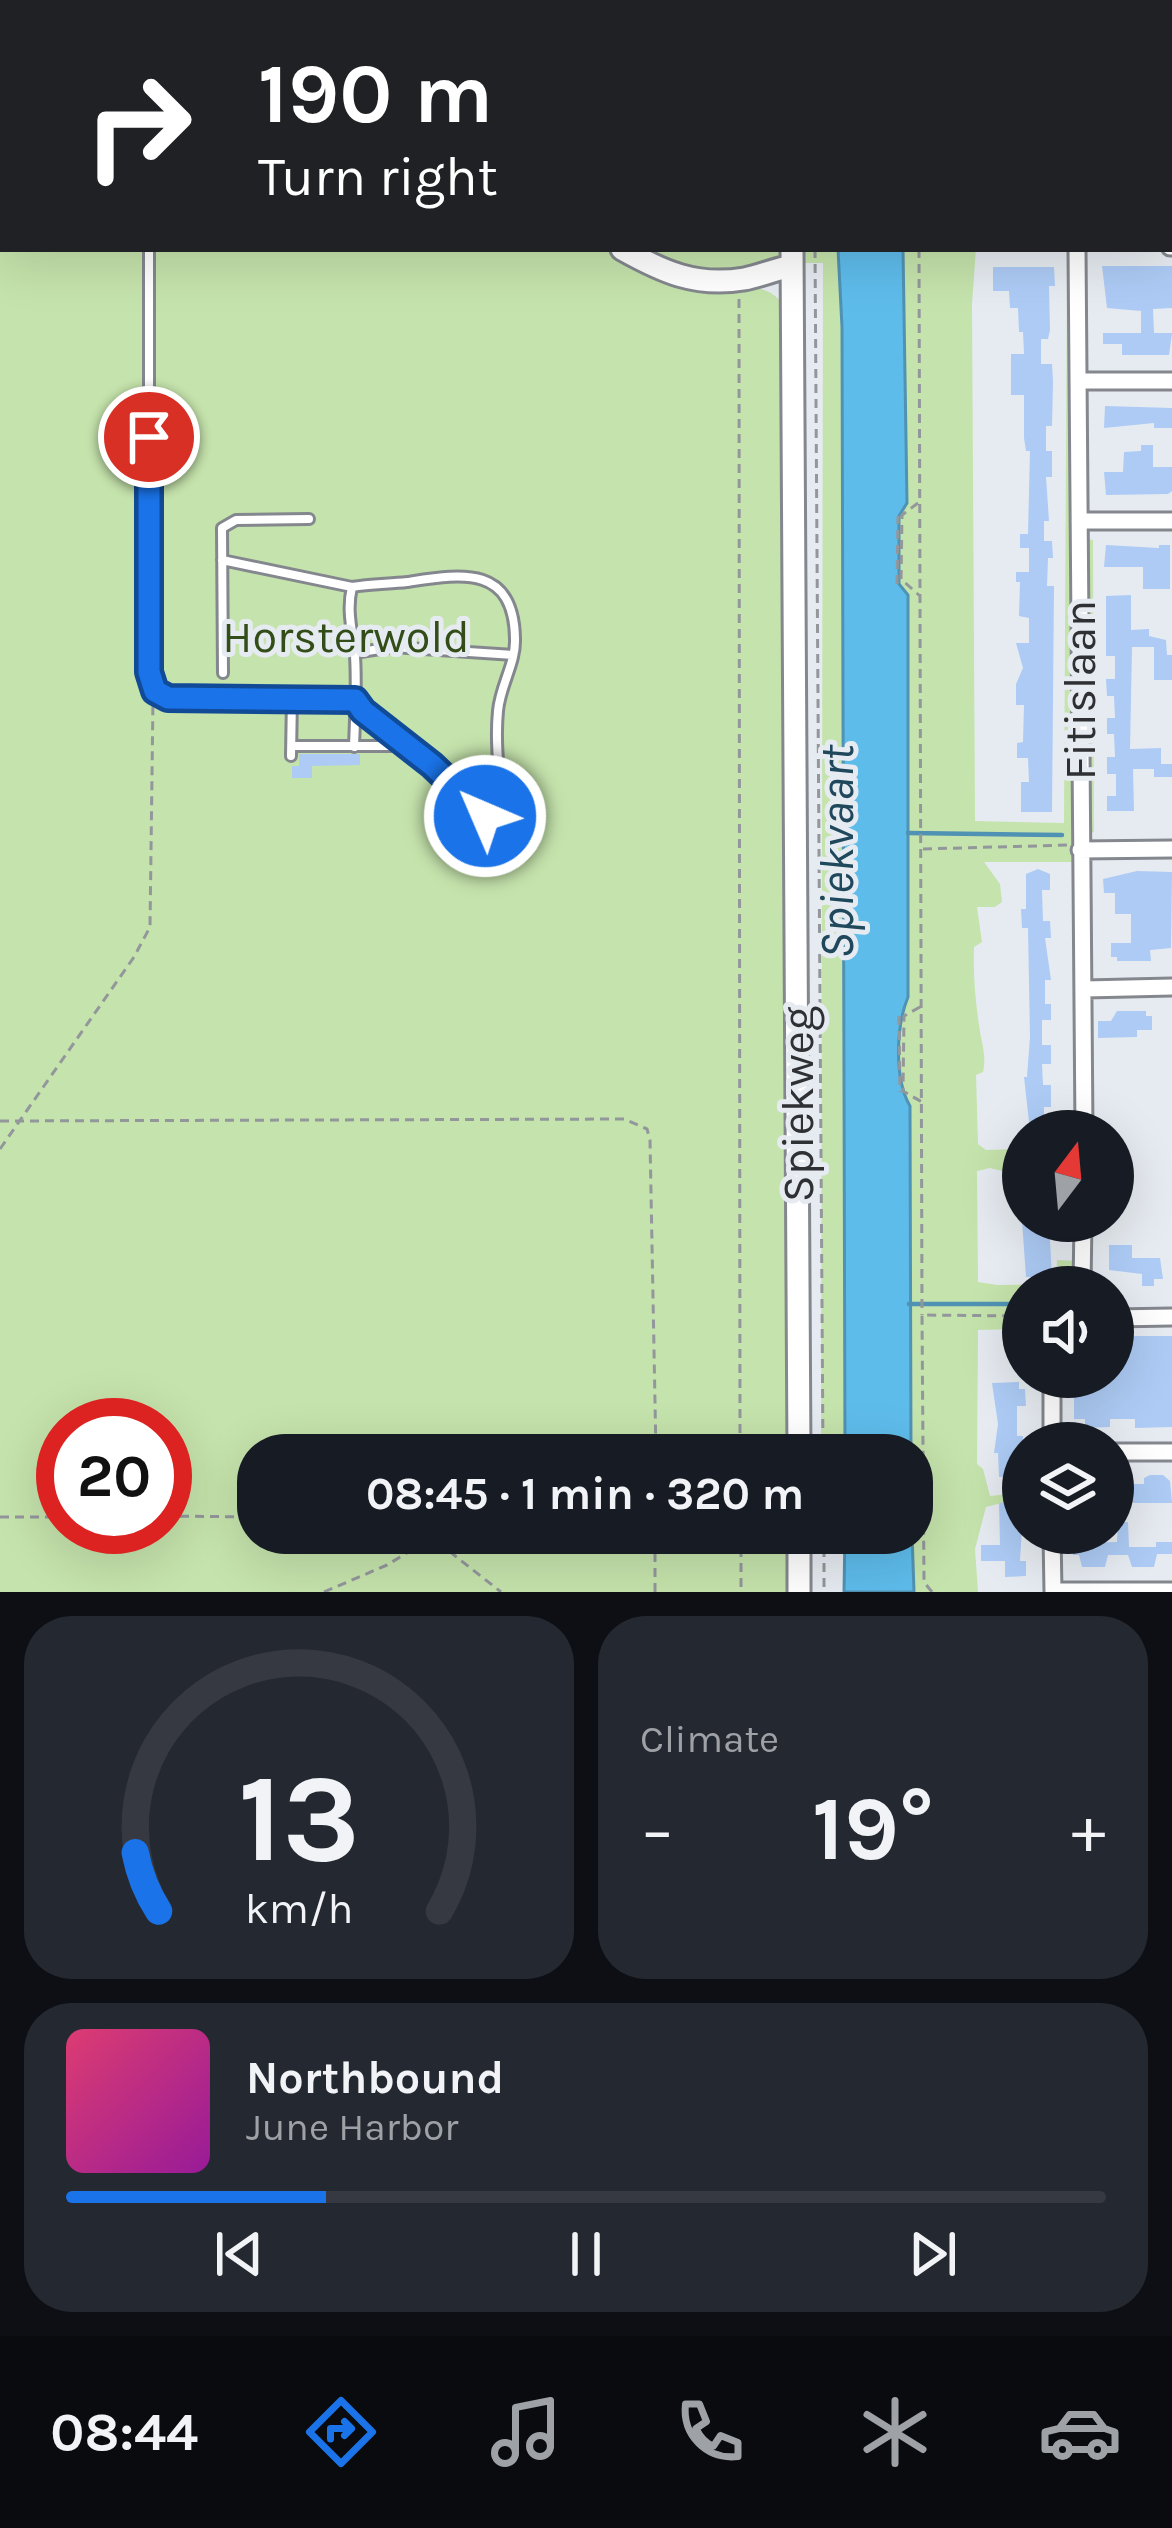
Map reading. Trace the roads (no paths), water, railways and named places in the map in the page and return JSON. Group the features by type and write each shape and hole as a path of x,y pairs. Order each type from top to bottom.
{"main road":[{"path":"628,252 683,279 744,279 792,292"},
{"path":"744,279 800,260"},
{"name":"Spiekweg","path":"799,1434 792,292 800,260"},
{"path":"799,1554 799,1592"}],"street":[{"name":"Fitislaan","path":"1077,252 1084,1110"},
{"path":"1078,381 1172,381"},
{"path":"1078,520 1172,520"},
{"path":"1081,847 1172,849"},
{"path":"1084,988 1172,987"},
{"path":"1134,1318 1172,1317"},
{"path":"1134,1452 1172,1452"},
{"path":"1052,1554 1053,1592 1172,1591"}],"lane":[{"path":"149,252 149,672 155,691 168,698 355,700"},
{"path":"223,673 222,528 228,522 309,519"},
{"path":"222,560 352,587 462,575 500,588 515,638 498,711 502,804 498,815 479,812 355,700"},
{"path":"352,587 348,603 355,653 354,747"},
{"path":"355,653 427,647 513,655"},
{"path":"292,698 291,751 409,746"}],"water":[{"path":"838,252 903,252 907,503 899,516 899,584 908,595 908,997 899,1052 901,1082 910,1106 911,1434 845,1434"},
{"path":"845,1554 913,1554 914,1592 844,1592"}],"waterway":[{"path":"908,833 1062,835"},
{"path":"909,1304 1002,1304"}],"park label":[{"name":"Horsterwold","path":"346,637"}],"water label":[{"name":"Spiekvaart","path":"837,852"}]}
